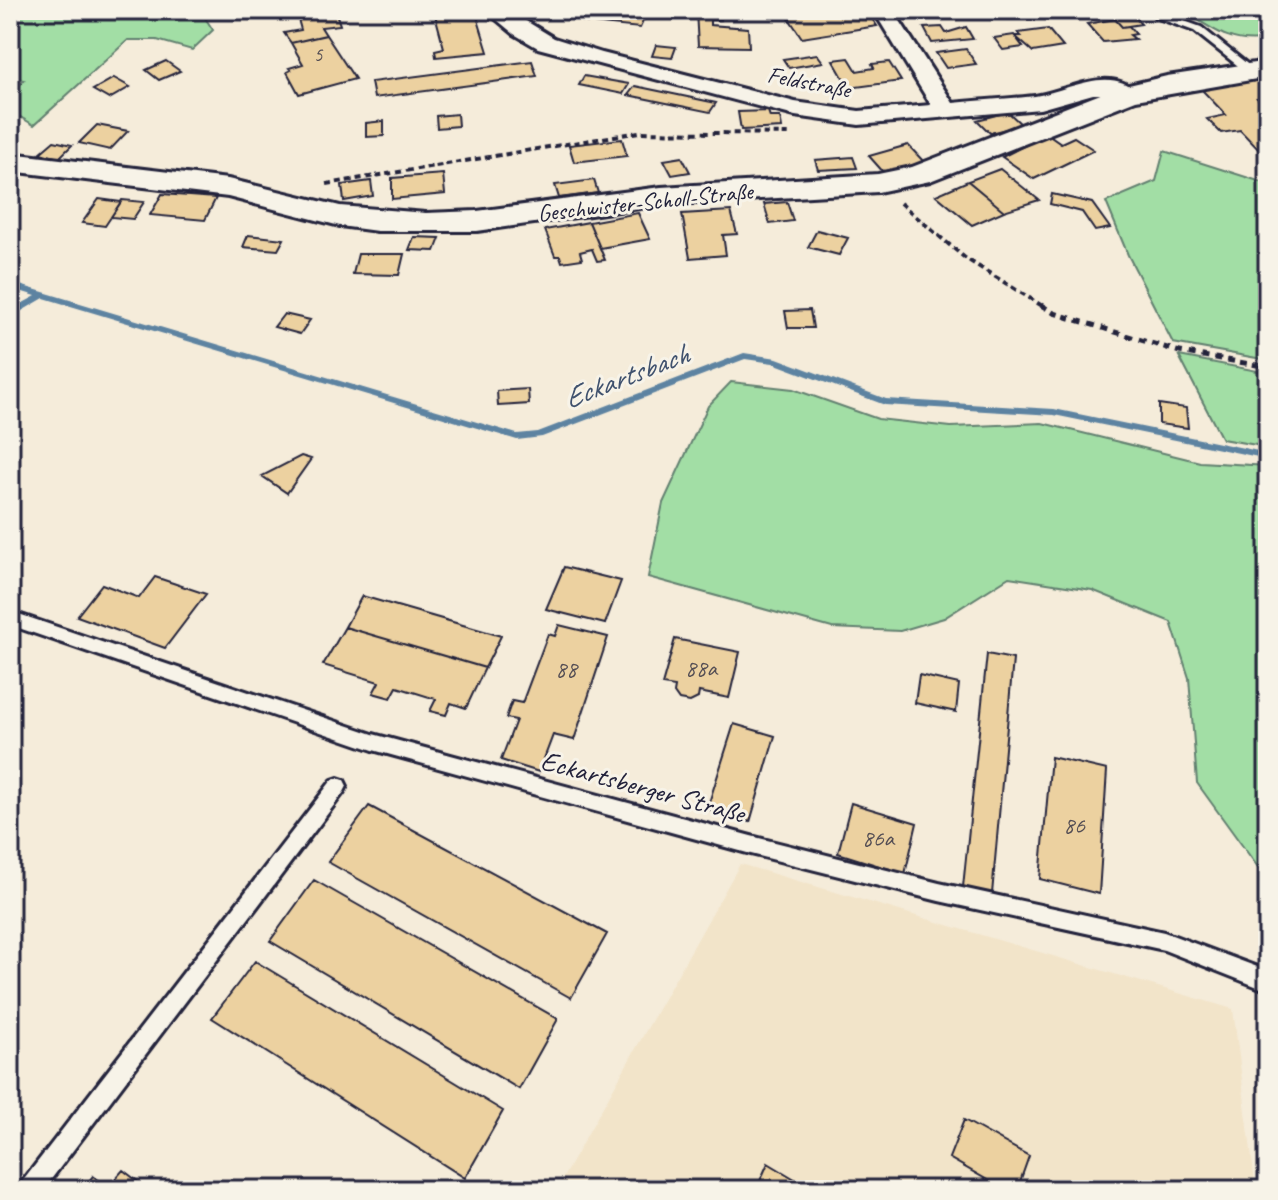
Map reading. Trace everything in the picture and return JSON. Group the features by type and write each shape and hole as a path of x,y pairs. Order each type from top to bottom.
{"street":[{"name":"Feldstraße","path":"495,10 521,30 546,43 594,58 795,109 859,118 1040,102 1092,87 1109,87 1126,94"},
{"path":"883,10 946,110"},
{"name":"Geschwister-Scholl-Straße","path":"10,162 228,188 340,216 426,223 477,221 661,196 878,183 919,175 1126,94 1259,70"}],"lane":[{"path":"1159,15 1183,19 1259,70"},
{"name":"Eckartsberger Straße","path":"10,618 373,742 751,845 939,892 1164,941 1268,981"},
{"path":"30,1190 338,786"}],"path":[{"path":"322,184 639,132 732,135 796,133"},
{"path":"878,183 965,258 1054,313 1180,352 1268,367"}],"shaded area":[{"path":"740,864 1233,1009 1256,1190 556,1190"}],"green space":[{"path":"10,10 200,10 213,30 192,50 157,40 128,40 34,125 10,111 10,96 24,80 10,77"},
{"path":"1183,10 1268,10 1268,39 1233,38"},
{"path":"1164,151 1268,184 1268,360 1173,343 1128,255 1106,202 1156,181"},
{"path":"1179,356 1268,373 1268,447 1222,439"},
{"path":"731,382 793,389 878,419 951,427 1042,423 1200,462 1268,466 1268,881 1197,783 1189,678 1171,622 1092,590 1009,577 944,618 900,631 832,628 648,577 663,503 708,406"}],"building":[{"path":"413,10 475,10 488,52 436,57 435,50 444,48 434,11"},
{"path":"590,10 616,10 610,25 584,22"},
{"path":"616,10 654,13 652,18 645,17 640,28 610,25"},
{"path":"813,10 866,10 877,26 802,38 788,17 815,13"},
{"path":"696,11 720,11 721,20 710,20 710,25 748,28 749,47 698,46"},
{"path":"336,13 340,25 321,27 326,35 291,43 284,33 301,30 298,19"},
{"path":"1131,13 1141,24 1122,27 1112,16"},
{"path":"1115,19 1122,27 1129,26 1136,34 1130,35 1135,39 1103,42 1087,24"},
{"path":"942,27 946,33 966,27 973,39 932,43 924,28"},
{"path":"1048,29 1063,47 1033,52 1015,36 1021,36 1018,33"},
{"path":"326,35 355,79 299,94 287,72 291,70 289,68 303,64 291,43"},
{"path":"1014,35 1023,47 1003,50 994,38"},
{"path":"656,45 676,47 672,58 652,56"},
{"path":"966,49 976,64 946,68 936,53"},
{"path":"817,54 823,62 789,68 783,59"},
{"path":"849,58 857,71 874,68 872,64 889,62 901,81 849,88 833,60"},
{"path":"166,61 180,71 159,80 146,70"},
{"path":"532,61 537,76 374,98 371,82"},
{"path":"584,76 629,84 623,94 579,85"},
{"path":"114,78 130,87 109,99 93,90"},
{"path":"1264,78 1268,82 1268,96 1257,98 1268,109 1268,152 1262,153 1240,130 1221,133 1207,119 1226,115 1201,89"},
{"path":"635,86 716,103 710,112 628,95"},
{"path":"768,111 770,117 780,117 782,128 741,130 738,112"},
{"path":"1008,112 1022,125 990,133 977,120"},
{"path":"457,114 458,126 437,128 436,116"},
{"path":"384,121 384,136 366,137 366,123"},
{"path":"97,125 128,131 110,150 79,143"},
{"path":"1048,134 1061,143 1074,137 1094,150 1034,179 1002,157"},
{"path":"622,139 627,156 574,162 569,145"},
{"path":"54,141 72,145 59,158 40,153"},
{"path":"908,145 925,163 885,174 869,156"},
{"path":"682,157 690,172 672,175 664,160"},
{"path":"853,157 857,168 818,170 815,160"},
{"path":"1000,169 1039,200 1004,211 968,181"},
{"path":"443,174 445,194 392,199 392,178"},
{"path":"594,180 598,193 559,198 555,185"},
{"path":"371,181 373,196 344,201 342,185"},
{"path":"968,181 1004,211 972,225 936,195"},
{"path":"162,194 216,198 205,220 150,215"},
{"path":"1052,194 1092,203 1110,228 1095,231 1082,212 1050,204"},
{"path":"99,199 121,202 105,226 82,223"},
{"path":"122,200 144,202 133,219 111,217"},
{"path":"787,202 793,221 770,224 764,204"},
{"path":"731,211 737,234 723,235 726,255 690,258 682,214"},
{"path":"638,213 650,239 600,248 589,222"},
{"path":"589,222 605,260 597,261 592,249 580,252 582,259 562,262 560,256 555,256 545,230"},
{"path":"817,230 848,238 839,255 808,247"},
{"path":"248,235 284,239 278,250 243,247"},
{"path":"414,237 440,238 435,251 409,250"},
{"path":"358,254 404,254 399,275 353,274"},
{"path":"810,310 813,328 788,328 785,311"},
{"path":"284,314 310,320 300,334 274,327"},
{"path":"528,389 529,404 498,406 497,391"},
{"path":"1159,404 1186,408 1188,428 1159,424"},
{"path":"301,456 311,459 287,493 262,476"},
{"path":"564,567 621,581 605,624 546,609"},
{"path":"155,577 206,594 165,648 77,616 102,584 139,598"},
{"path":"362,596 501,636 485,668 345,627"},
{"path":"559,625 608,637 574,740 553,735 539,772 501,760 516,720 506,718 512,701 522,703 548,634 555,636"},
{"path":"345,627 485,668 466,708 451,703 446,715 430,711 436,699 397,687 391,698 373,693 379,682 323,665"},
{"path":"675,639 740,652 729,698 699,692 698,698 690,702 679,700 674,693 675,687 662,685"},
{"path":"987,654 1013,659 992,894 963,887"},
{"path":"919,675 959,684 956,712 915,703"},
{"path":"734,724 775,736 750,822 707,809"},
{"path":"1051,757 1107,770 1099,894 1040,879"},
{"path":"851,803 917,823 905,874 838,853"},
{"path":"369,806 607,934 571,998 328,862"},
{"path":"314,880 558,1019 519,1089 270,941"},
{"path":"255,961 503,1111 465,1178 212,1018"},
{"path":"964,1120 1029,1156 1017,1190 1005,1190 949,1158"},
{"path":"768,1163 813,1190 756,1190"},
{"path":"123,1170 149,1190 82,1190 93,1176 108,1187"}],"waterway":[{"name":"Eckartsbach","path":"10,285 517,437 539,435 744,356 774,360 885,402 1054,412 1268,456"},
{"path":"12,313 43,295"}]}
